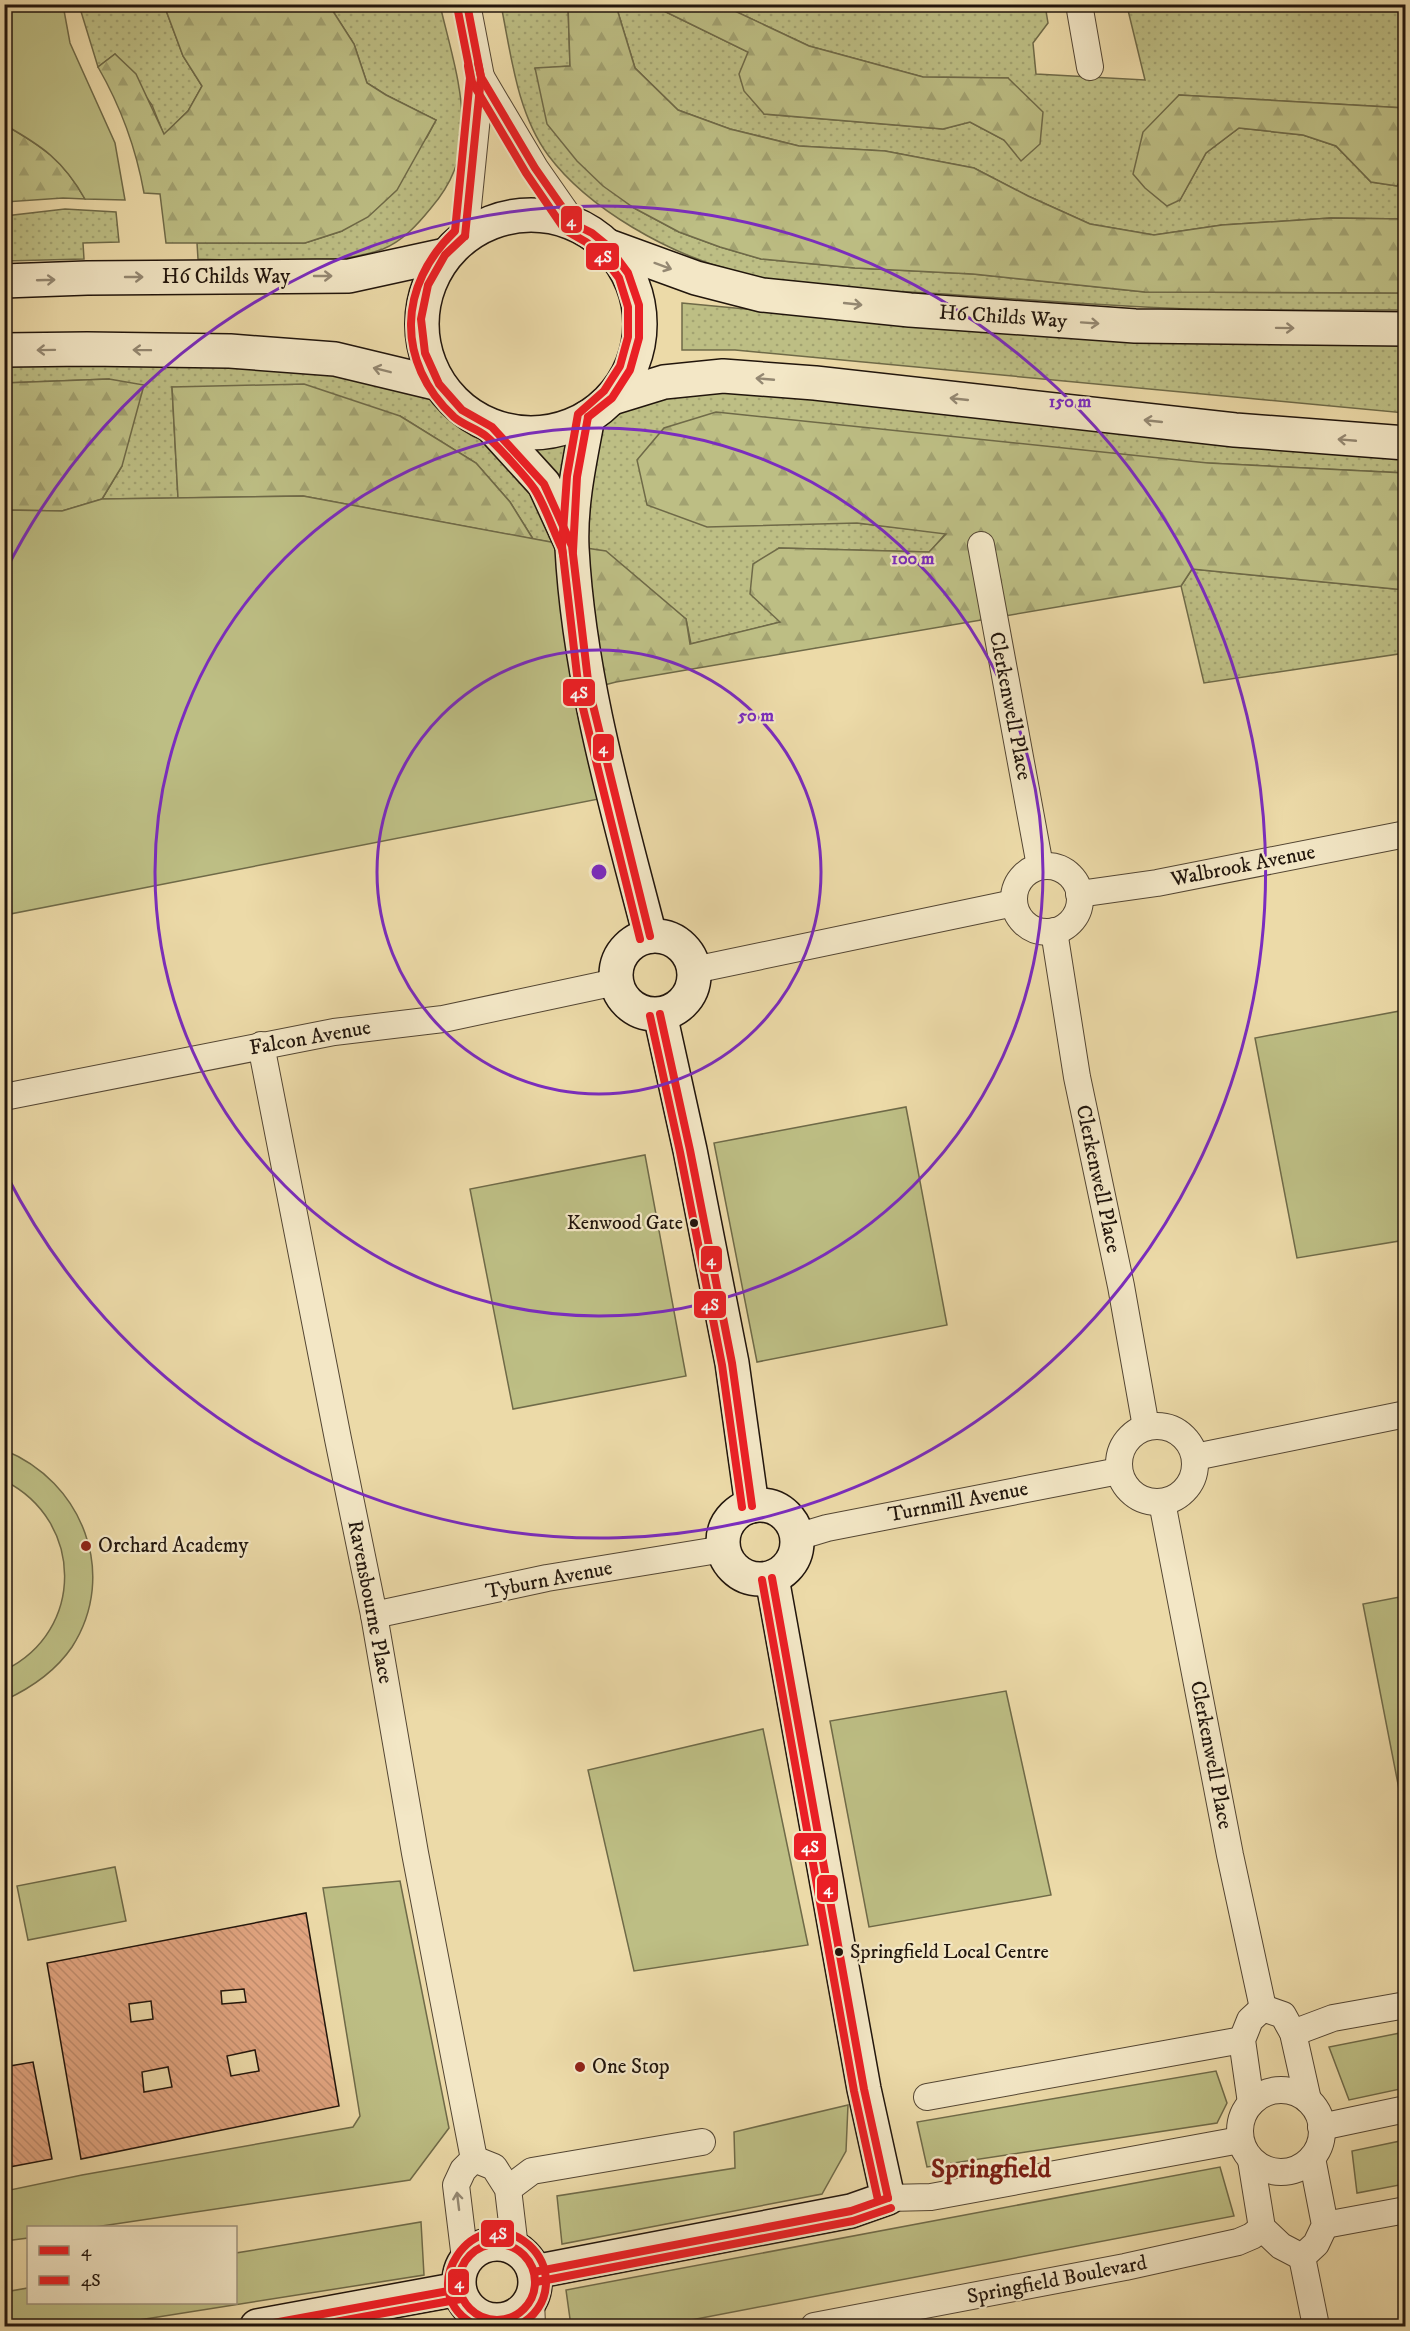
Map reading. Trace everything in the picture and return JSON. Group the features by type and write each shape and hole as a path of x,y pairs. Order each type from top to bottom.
{"street":[{"path":"467,4 481,77 455,246 428,285 421,319 425,353 439,384 462,410 492,427 544,484 572,546"},
{"path":"1079,4 1090,67"},
{"path":"481,77 535,168 574,224"},
{"name":"H6 Childs Way","path":"4,281 349,276 455,246 499,219 537,215 574,224 592,233 608,246 696,278 762,295 910,310 1135,326 1406,329"},
{"path":"608,246 628,273 639,305 639,338 630,370 600,407 577,477 572,546 589,689 650,936"},
{"path":"4,350 230,351 335,359 439,384"},
{"path":"492,427 526,433 560,429 600,407 664,382 723,376 815,383 1235,430 1406,443"},
{"name":"Clerkenwell Place","path":"981,545 1040,866"},
{"name":"Walbrook Avenue","path":"1080,894 1157,883 1406,834"},
{"path":"1040,866 1051,866 1070,875 1080,894 1076,913 1070,921 1054,931 1043,931 1024,922 1017,913 1014,903 1016,887 1020,879 1025,873 1040,866"},
{"path":"694,970 1014,903"},
{"name":"Clerkenwell Place","path":"1054,931 1077,1077 1121,1286 1146,1427"},
{"path":"650,936 662,936 674,940 687,953 694,970 694,982 686,999 672,1011 660,1014 648,1014 636,1010 627,1003 616,982 616,969 627,947 650,936"},
{"name":"Falcon Avenue","path":"4,1097 334,1032 442,1019 616,982"},
{"path":"660,1014 690,1150 732,1363 752,1506"},
{"name":"Ravensbourne Place","path":"261,1046 374,1615 415,1853 474,2159"},
{"path":"1195,1457 1406,1414"},
{"path":"1159,1425 1172,1428 1186,1440 1195,1457 1195,1469 1184,1491 1162,1502 1143,1500 1134,1495 1127,1488 1119,1471 1118,1460 1127,1439 1136,1431 1146,1427 1159,1425"},
{"name":"Turnmill Avenue","path":"797,1537 827,1528 1119,1471"},
{"name":"Clerkenwell Place","path":"1162,1502 1227,1844 1263,2008"},
{"path":"762,1505 781,1512 794,1527 797,1537 797,1547 789,1566 772,1578 760,1580 736,1571 728,1561 724,1550 723,1538 726,1527 741,1510 752,1506 762,1505"},
{"name":"Tyburn Avenue","path":"374,1615 547,1578 724,1550"},
{"path":"772,1578 864,2089 888,2198"},
{"path":"1293,2033 1333,2018 1406,2005"},
{"path":"1246,2150 1262,2168 1282,2172 1302,2166 1312,2158 1318,2148 1321,2127 1314,2108 1308,2100 1293,2033 1283,2015 1263,2008 1250,2020 1242,2040 1251,2103"},
{"path":"927,2097 1242,2040"},
{"path":"1302,2257 1281,2246 1262,2228 1242,2120 1251,2103 1261,2095 1273,2091 1285,2090 1308,2100"},
{"path":"1321,2127 1406,2109"},
{"path":"508,2189 532,2171 702,2142"},
{"path":"528,2287 851,2211 888,2198 931,2197 1246,2150"},
{"path":"1302,2257 1317,2244 1325,2225 1312,2158"},
{"path":"474,2159 494,2167 508,2189 528,2287 522,2310 512,2317 499,2320 486,2319 469,2297 456,2185 463,2170 474,2159"},
{"path":"1325,2225 1406,2210"},
{"name":"Springfield Boulevard","path":"814,2326 1125,2267 1238,2242 1252,2236 1262,2228"},
{"path":"469,2297 483,2246 504,2244 528,2287"},
{"path":"1302,2257 1316,2326"},
{"path":"257,2326 469,2297"}],"green space":[{"path":"5,4 63,5 70,43 115,143 125,200 85,199 77,185 51,155 5,125"},
{"path":"79,5 164,5 183,56 202,86 188,111 164,135 152,105 115,54 98,67"},
{"path":"164,5 329,5 354,44 367,83 436,120 397,190 368,217 342,231 305,243 166,243 160,194 144,193 127,128 98,67 115,54 136,74 164,134 188,111 202,86 183,56"},
{"path":"329,5 440,5 461,99 461,141 454,172 438,200 415,226 404,237 383,249 363,255 317,261 198,259 197,243 305,243 342,231 427,137 436,120 367,83 354,44"},
{"path":"501,5 568,5 570,66 535,69 634,208 679,232 720,247 761,259 855,268 973,274 1145,292 1405,293 1405,310 1188,309 839,288 760,277 709,263 658,241 608,211 585,194 548,155 537,139 522,102"},
{"path":"568,5 722,5 809,46 923,77 1008,78 1043,112 1040,144 1021,161 1004,140 970,122 943,129 764,114 744,91 739,74 748,52 662,10 617,9 635,68 678,110 730,129 799,146 885,151 974,168 1090,224 1154,235 1222,225 1331,218 1405,219 1405,293 1145,292 973,274 855,268 761,259 720,247 679,232 634,208 603,186 577,161 547,124 535,68 570,66"},
{"path":"722,5 1045,5 1048,23 1033,43 1036,74 1145,80 1127,6 1106,5 1405,5 1405,108 1179,95 1180,200 1206,153 1239,128 1303,135 1336,146 1371,182 1397,186 1405,170 1405,219 1331,218 1222,225 1154,235 1090,224 974,168 885,151 799,146 730,129 678,110 635,68 617,9 662,10 748,52 764,114 943,129 970,122 1004,140 1008,78 923,77 809,46"},
{"path":"1179,95 1405,108 1405,170 1397,186 1371,182 1336,146 1303,135 1239,128 1206,153 1180,200 1167,206 1145,188 1133,174 1143,132"},
{"path":"5,125 51,155 77,185 85,199 63,198 5,202"},
{"path":"65,209 116,212 119,242 83,243 84,259 5,261 5,216"},
{"path":"682,303 880,322 1152,343 1405,343 1405,413 735,350 682,350"},
{"path":"87,349 439,384 464,411 490,425 516,431 541,431 565,426 590,417 664,382 1405,443 1405,473 1208,463 857,523 946,533 930,552 779,548 781,622 691,644 686,619 572,546 533,539 510,502 476,463 400,416 172,387 178,498 102,499 122,466 109,379 5,383 4,350"},
{"path":"109,379 144,385 122,466 102,499 62,511 5,510 4,383"},
{"path":"304,384 400,416 476,463 510,502 533,539 303,496 178,498 172,387"},
{"path":"716,412 1208,463 1405,473 1405,590 1192,569 1181,586 616,682 589,689 572,546 606,551 686,619 690,644 780,622 750,594 753,564 779,548 929,552 946,534 857,523 707,527 647,505 637,460 664,428"},
{"path":"303,496 572,546 614,796 5,915 5,510 62,511 102,499"},
{"path":"1192,569 1405,590 1405,653 1204,683 1181,586"},
{"path":"1405,1010 1405,1240 1297,1258 1255,1038"},
{"path":"906,1107 947,1325 757,1362 714,1143"},
{"path":"645,1155 686,1376 513,1409 470,1189"},
{"path":"4,1450 31,1464 54,1484 72,1507 85,1533 92,1561 92,1590 86,1619 72,1647 42,1678 5,1700 5,1670 31,1652 50,1630 61,1604 65,1576 61,1548 50,1522 31,1499 5,1481"},
{"path":"1406,1596 1405,1820 1363,1604"},
{"path":"1006,1691 1051,1895 869,1927 830,1721"},
{"path":"763,1729 808,1945 634,1971 588,1770"},
{"path":"115,1867 126,1921 28,1940 17,1886"},
{"path":"400,1881 449,2128 410,2180 102,2226 27,2226 27,2238 5,2241 5,2191 82,2175 353,2127 360,2116 323,1888"},
{"path":"1405,2032 1405,2088 1349,2100 1329,2047"},
{"path":"1216,2071 1227,2103 1217,2123 927,2167 917,2122"},
{"path":"848,2105 846,2151 822,2194 562,2244 557,2196 735,2168 734,2132"},
{"path":"1405,2140 1405,2184 1357,2193 1352,2151"},
{"path":"1220,2167 1234,2216 660,2326 571,2326 566,2290"},
{"path":"421,2222 424,2275 101,2326 5,2326 5,2292 27,2288 27,2304 237,2304 237,2253"}],"building":[{"path":"306,1913 339,2106 81,2159 47,1963","holes":["244,1989 246,2002 222,2004 221,1991","151,2001 153,2019 131,2022 129,2004","255,2050 259,2071 231,2076 227,2056","168,2067 172,2087 144,2092 142,2072"]},
{"path":"33,2062 52,2159 4,2168 4,2067"}],"transit line":[{"name":"4","path":"467,4 481,77 535,168 574,224 592,233 608,246 628,273 639,305 639,338 630,370 612,398 588,417"},
{"name":"4S","path":"457,6 472,82 526,173 565,230 600,253 619,278 628,307 628,337 620,366 604,391 578,414 567,476 562,546 579,692 640,939"},
{"name":"4","path":"465,236 481,77 478,63"},
{"name":"4S","path":"468,66 470,78 455,231 436,252 422,275 414,299 411,324 413,348 421,372 435,395 454,417 491,440 531,485 546,512 563,555"},
{"name":"4","path":"465,236 445,255 428,285 421,319 425,353 439,384 462,410 492,427 544,484 572,546 589,689 650,936"},
{"name":"4","path":"573,551 577,477 588,417"},
{"name":"4","path":"660,1014 690,1150 732,1363 752,1506"},
{"name":"4S","path":"650,1016 680,1152 722,1365 742,1507"},
{"name":"4","path":"772,1578 864,2089 888,2198"},
{"name":"4S","path":"762,1580 854,2091 878,2200"},
{"name":"4","path":"534,2272 851,2211 888,2198"},
{"name":"4S","path":"536,2282 853,2221 891,2208"},
{"name":"4S","path":"477,2326 457,2311 449,2293 449,2273 457,2256 471,2241 489,2233 508,2234 529,2245 544,2267 546,2282 541,2303 529,2319 517,2326"},
{"name":"4","path":"497,2244 512,2247 524,2255 532,2267 535,2282 532,2297 524,2309 512,2317 497,2320 482,2317 470,2309 462,2297 459,2282 462,2267 470,2255 482,2247 497,2244"},
{"name":"4","path":"257,2326 459,2289"},
{"name":"4S","path":"313,2326 461,2299"}],"place":[{"name":"Kenwood Gate","path":"694,1223"},
{"name":"Orchard Academy","path":"86,1546"},
{"name":"Springfield Local Centre","path":"839,1952"},
{"name":"One Stop","path":"580,2067"}],"district":[{"name":"Springfield","path":"991,2169"}]}
